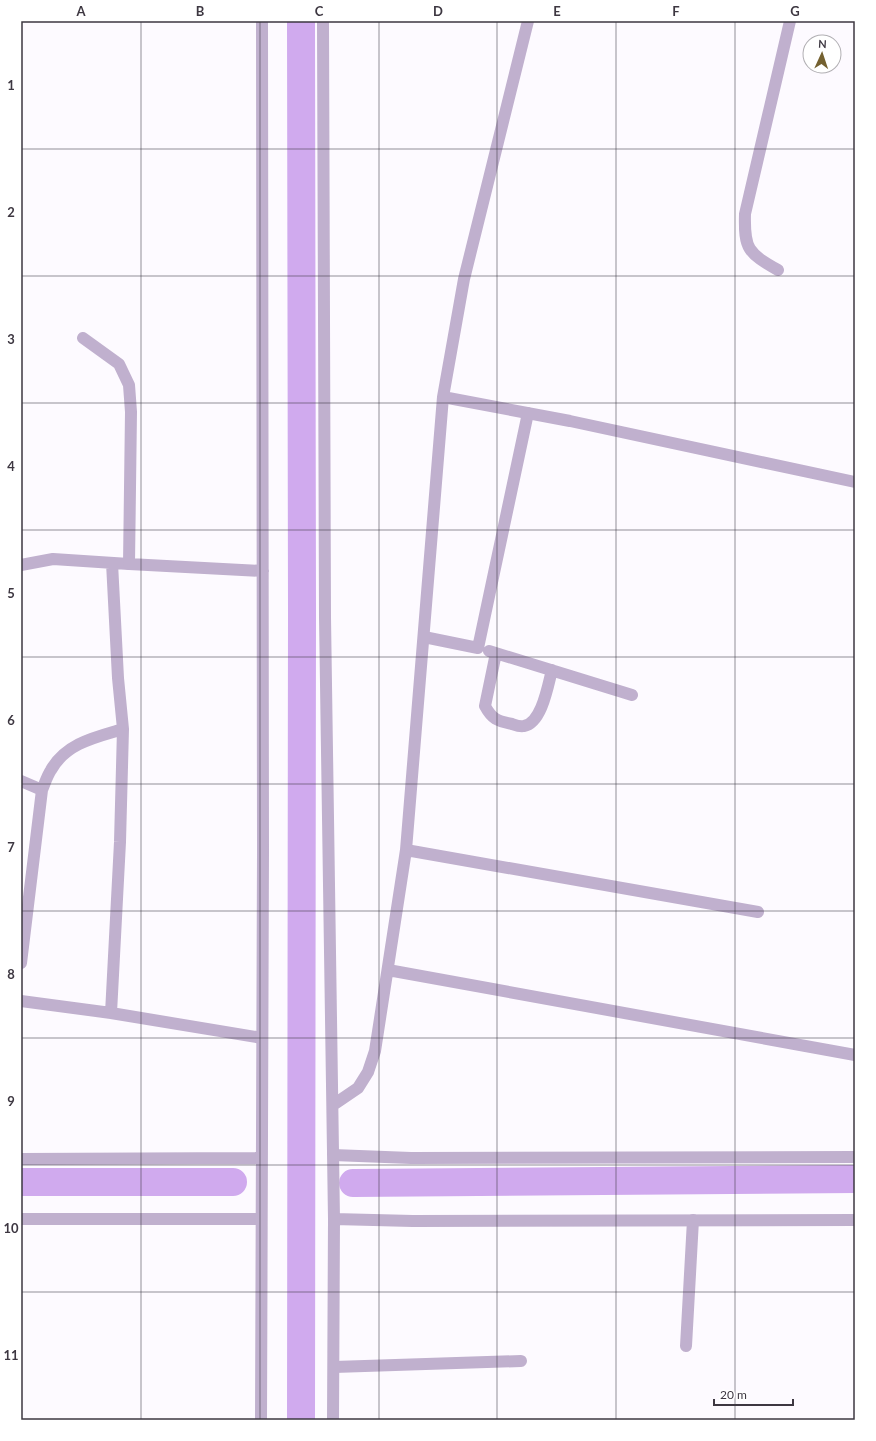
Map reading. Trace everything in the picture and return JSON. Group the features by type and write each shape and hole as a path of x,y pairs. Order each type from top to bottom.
{"street":[{"path":"261,1420 263,571 262,21"},
{"path":"323,21 325,617 334,1219 333,1420"},
{"path":"333,1105 358,1088 368,1072 375,1050 406,850 443,398 464,280 528,21"},
{"path":"778,270 758,258 748,246 744,233 745,214 790,21"},
{"path":"84,338 119,364 129,385 131,412 129,564"},
{"path":"443,398 528,413 855,482"},
{"path":"478,648 528,413"},
{"path":"21,565 53,560 263,571"},
{"path":"111,1012 120,842 123,729 118,678 112,563"},
{"path":"424,637 496,653 632,695"},
{"path":"496,653 485,706 491,716 502,722 524,726 534,721 541,710 552,670"},
{"path":"21,963 42,790 51,769 62,755 82,742 123,729"},
{"path":"21,781 42,790"},
{"path":"406,850 758,912"},
{"path":"388,970 855,1055"},
{"path":"21,1001 111,1012 262,1038"},
{"path":"333,1155 411,1158 855,1157"},
{"path":"21,1159 261,1158"},
{"path":"21,1219 261,1219"},
{"path":"334,1219 413,1221 855,1220"},
{"path":"686,1346 693,1220"},
{"path":"334,1367 521,1361"}],"waterway":[{"path":"301,21 301,1420"},
{"path":"353,1183 855,1179"},
{"path":"21,1182 233,1182"}]}
